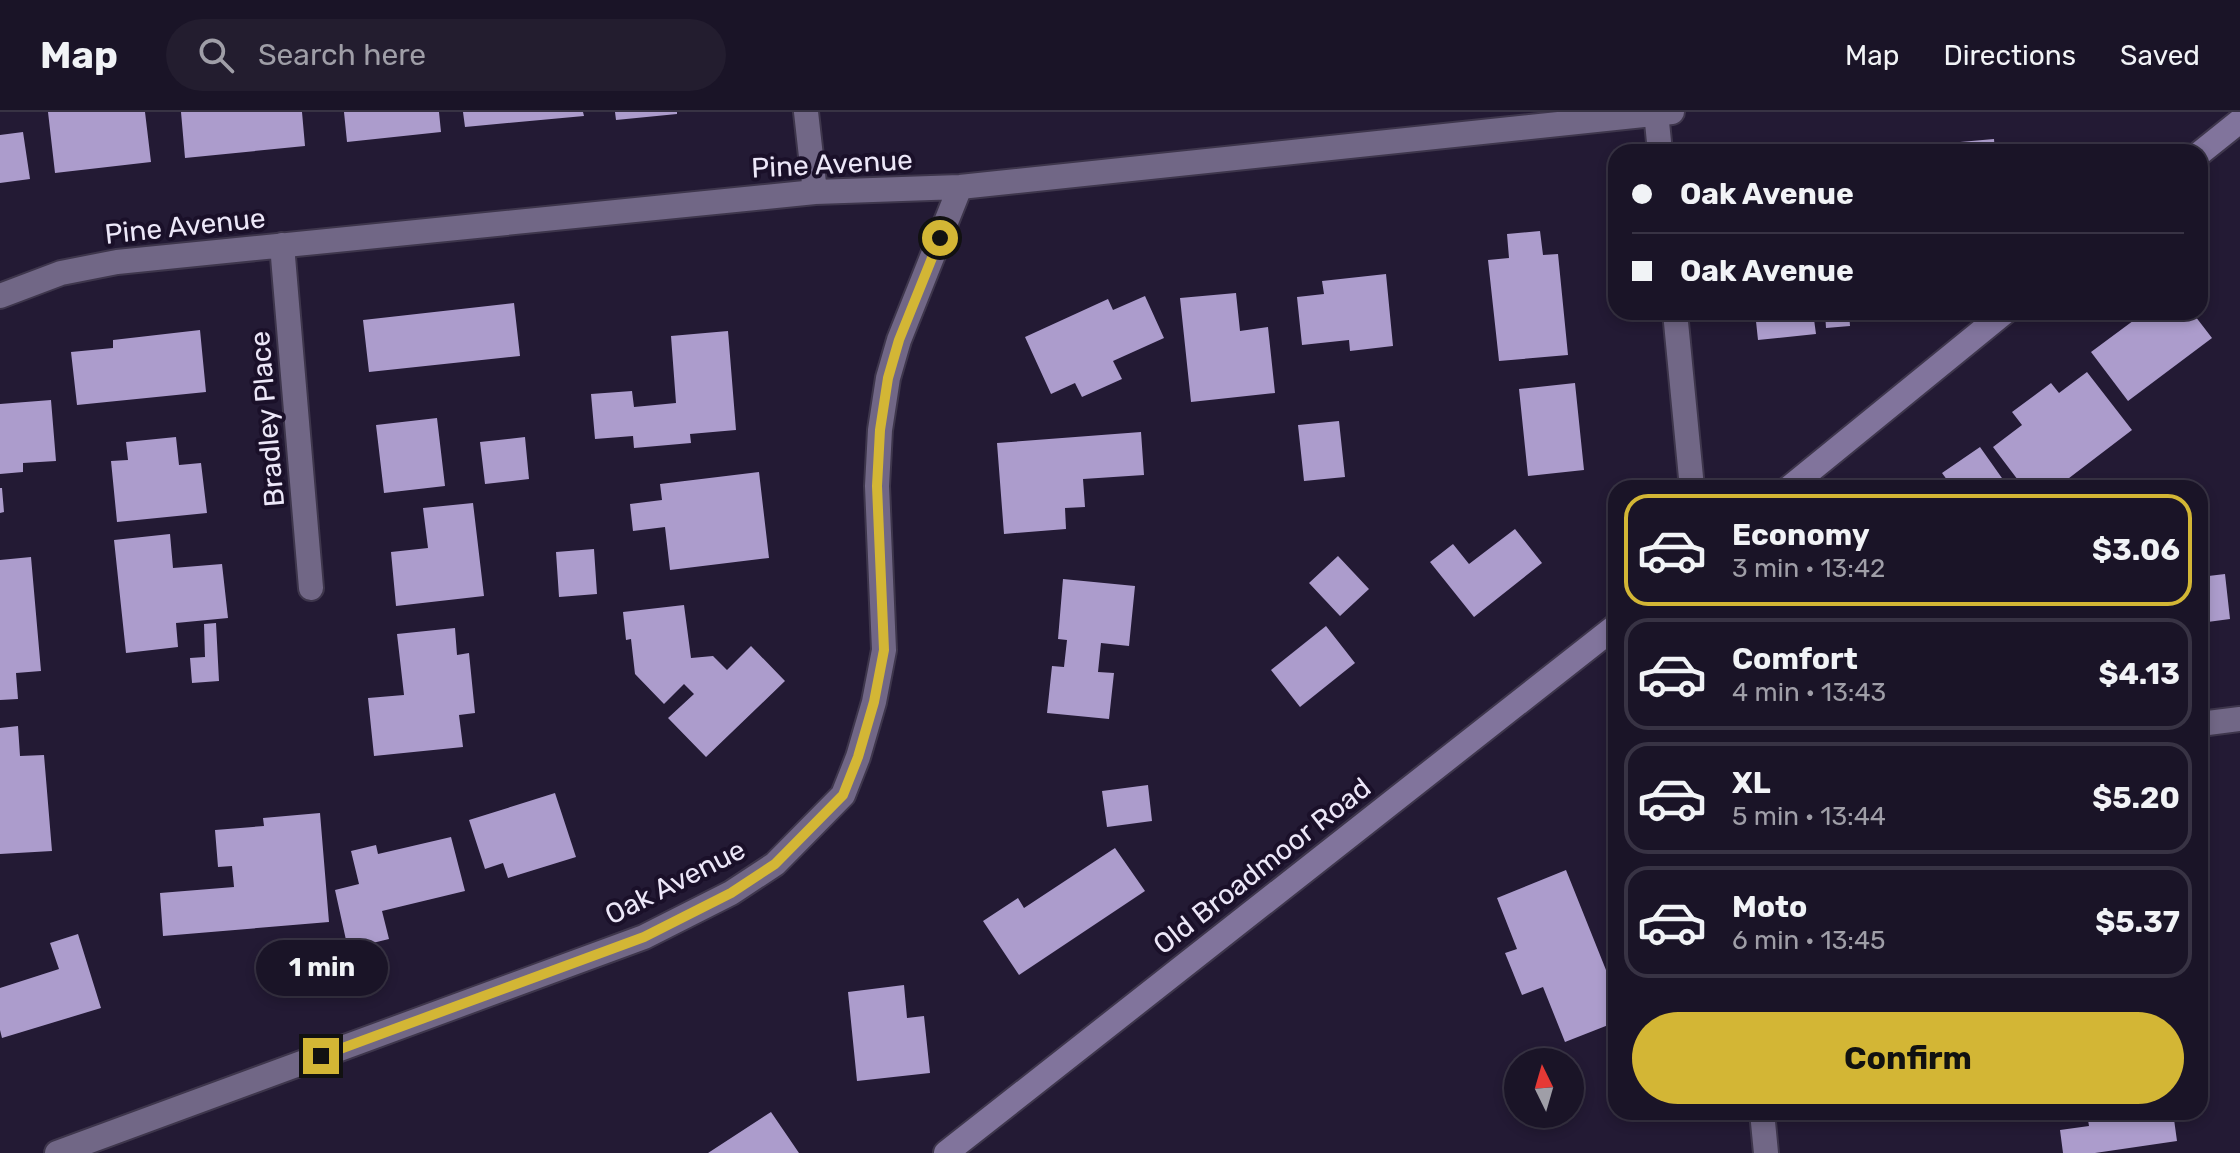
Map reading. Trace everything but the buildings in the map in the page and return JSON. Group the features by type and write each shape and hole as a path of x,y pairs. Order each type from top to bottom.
{"street":[{"path":"806,112 815,192"},
{"path":"1660,144 1661,113"},
{"name":"Pine Avenue","path":"0,296 61,273 117,262 815,192 960,187 1661,113"},
{"path":"2208,147 2240,121"},
{"name":"Oak Avenue","path":"57,1153 644,937 731,893 775,864 843,795 870,716 884,650 877,486 880,430 888,378 899,340 960,187"},
{"name":"Bradley Place","path":"282,245 311,588"},
{"path":"1676,320 1691,480"},
{"path":"1799,480 1995,320"},
{"name":"Old Broadmoor Road","path":"946,1153 1608,632"},
{"path":"2208,723 2240,719"},
{"path":"1763,1120 1766,1153"}],"route":[{"path":"321,1056 644,937 666,926 731,893 775,864 843,795 874,702 884,650 877,486 880,430 888,378 899,340 940,238"}]}
